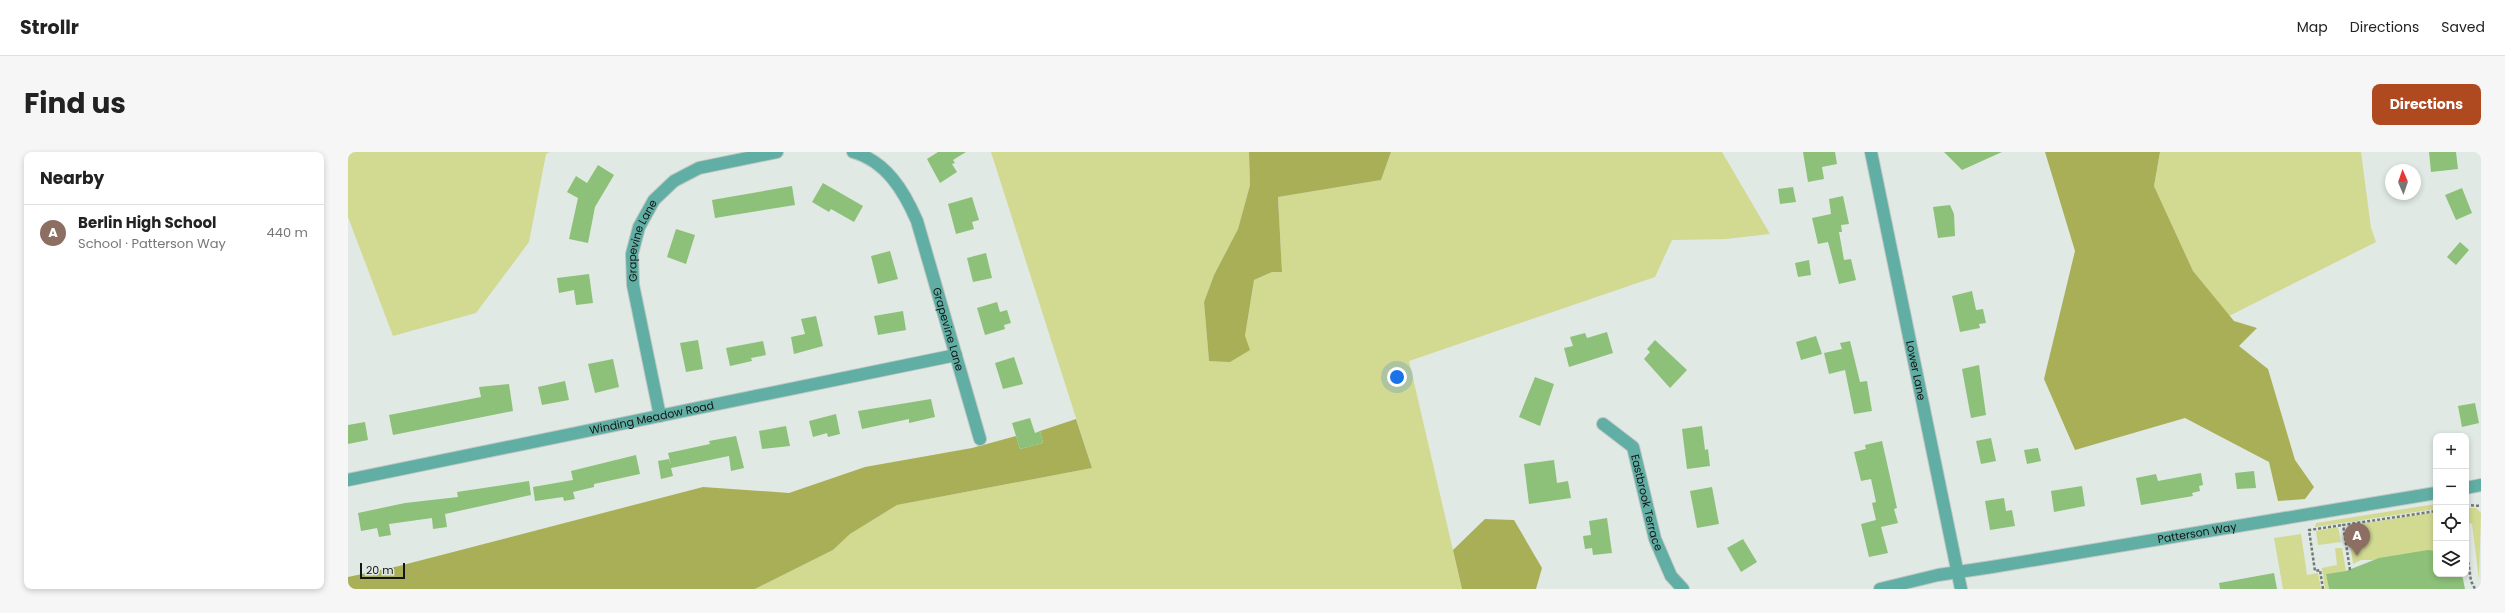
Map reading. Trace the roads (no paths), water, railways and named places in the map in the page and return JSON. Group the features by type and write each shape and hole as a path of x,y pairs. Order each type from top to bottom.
{"street":[{"name":"Grapevine Lane","path":"660,416 633,285 632,254 639,226 654,200 674,182 699,168 777,152"},
{"name":"Grapevine Lane","path":"853,152 884,169 904,193 917,220 980,439"},
{"name":"Lower Lane","path":"1871,152 1961,589"},
{"name":"Winding Meadow Road","path":"348,480 956,355"},
{"name":"Eastbrook Terrace","path":"1603,424 1633,447 1655,539 1671,576 1682,589"},
{"path":"2469,487 2481,485"},
{"name":"Patterson Way","path":"1958,572 2433,493"},
{"path":"1880,589 1923,578 1958,572"}],"place":[{"name":"Berlin High School","path":"2357,556"}]}
